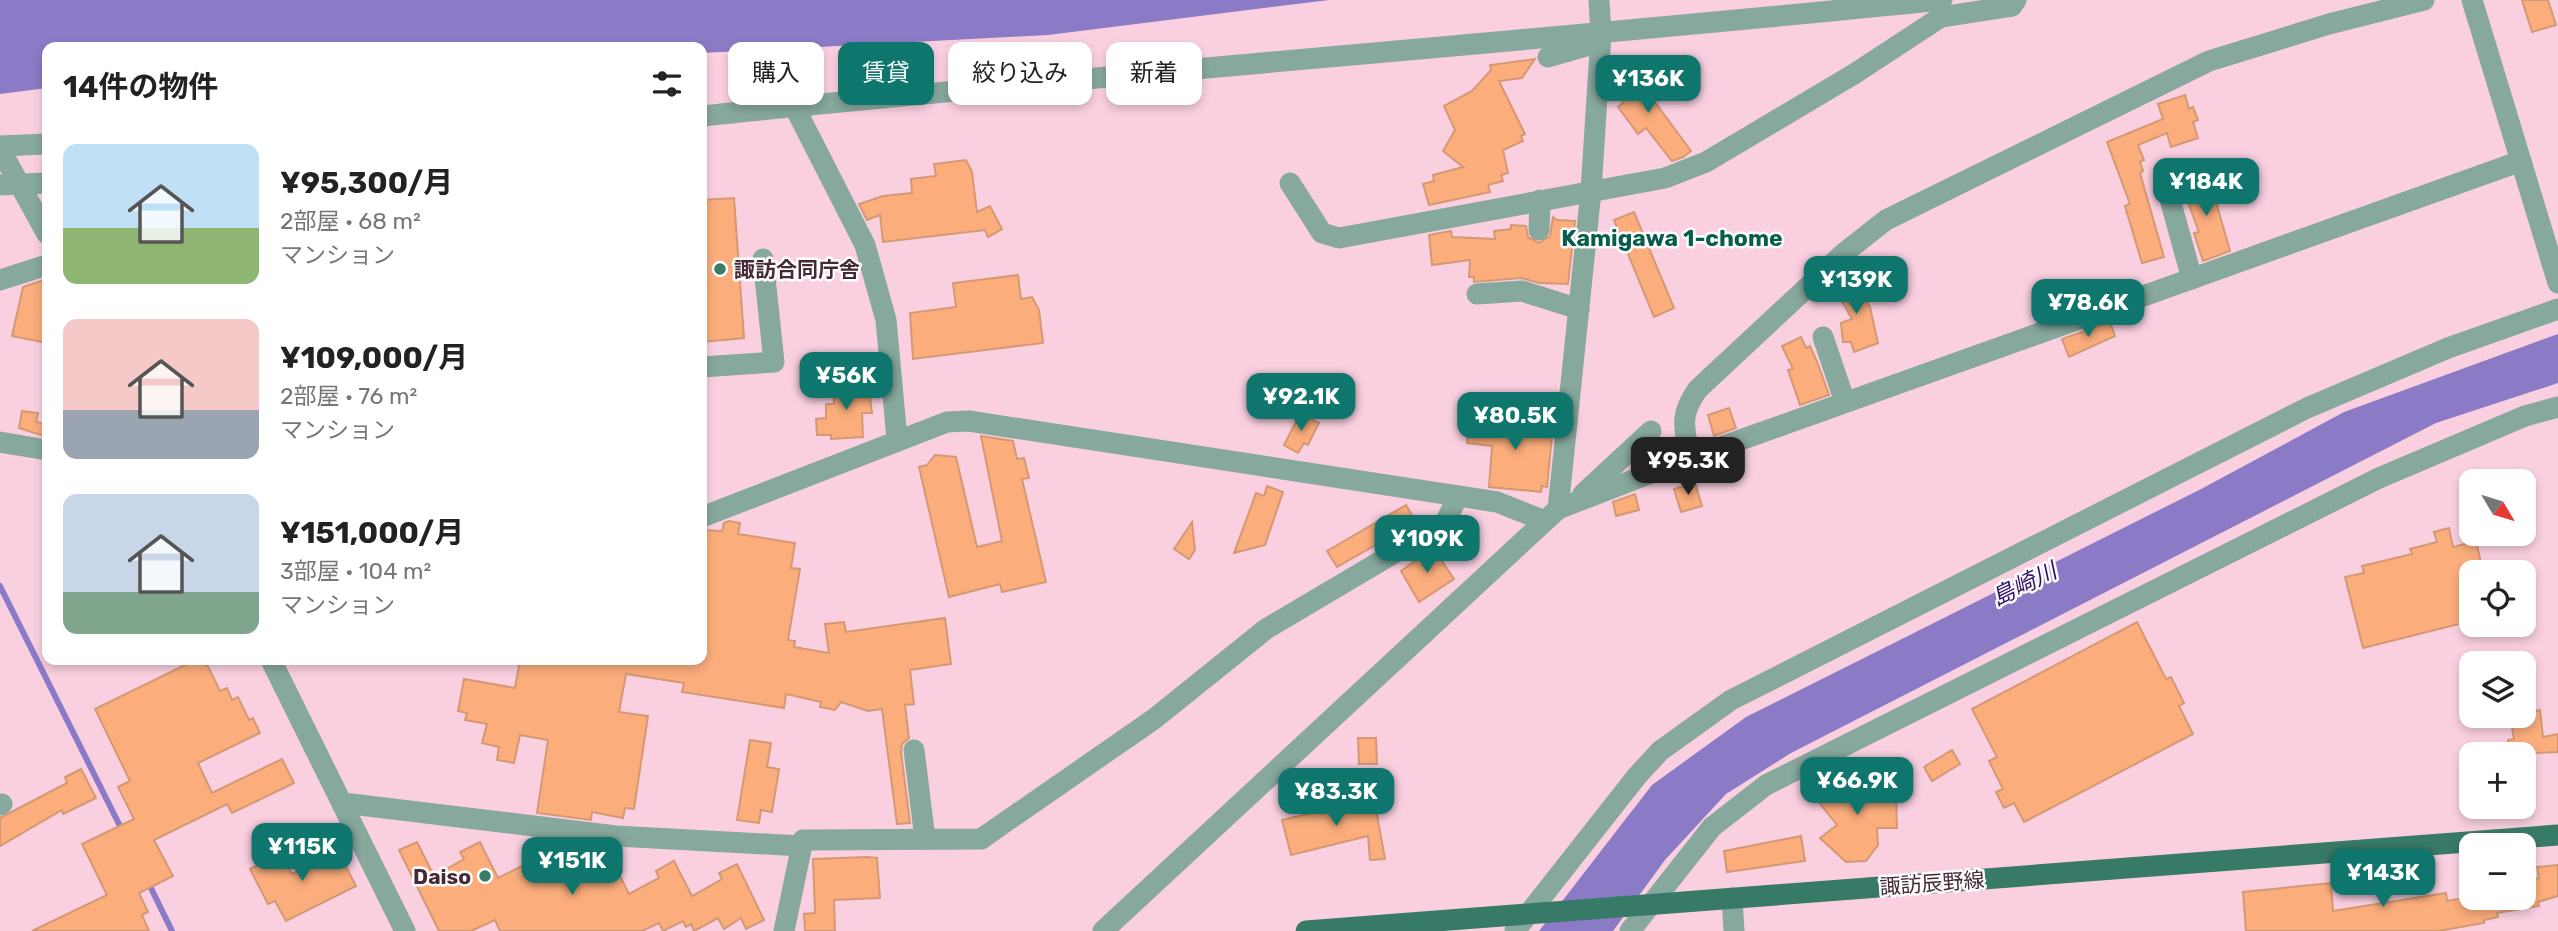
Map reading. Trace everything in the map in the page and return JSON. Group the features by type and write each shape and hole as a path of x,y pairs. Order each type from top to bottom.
{"main road":[{"name":"諏訪辰野線","path":"1306,931 1527,920 1732,898 2558,835"}],"street":[{"path":"1560,510 1591,191 1601,33 1599,0"},
{"path":"707,115 1942,0"},
{"path":"1290,183 1322,233 1339,238 1665,178 1706,162 1854,74 1941,17 2012,6 2016,0"},
{"path":"1690,458 1684,428 1686,406 1698,389 1844,253 1886,220 2209,61 2329,23 2424,0"},
{"path":"2472,0 2558,283"},
{"path":"1548,57 1601,33"},
{"path":"794,106 865,245 886,320 897,439"},
{"path":"42,144 0,147 9,180 42,227"},
{"path":"707,515 897,439 947,422 969,421 1560,510 1690,458 2521,161"},
{"path":"9,180 42,183"},
{"path":"2166,184 2192,279"},
{"path":"1539,230 1540,200"},
{"path":"707,367 774,362 763,259"},
{"path":"0,280 42,267"},
{"path":"1477,294 1522,291 1579,309"},
{"path":"1527,920 1599,820 1644,767 1660,751 1731,700 2307,408 2448,348 2558,309"},
{"path":"1823,337 1845,402"},
{"path":"1630,931 1644,906 1712,827 1766,785 2379,478 2525,416 2558,407"},
{"path":"1103,931 1560,510 1651,431"},
{"path":"0,442 42,449"},
{"path":"784,931 803,840 981,839 1154,719 1266,629 1444,523 1458,496"},
{"path":"274,665 405,931"},
{"path":"914,750 925,839"},
{"path":"343,803 616,836 802,846"},
{"path":"1732,898 1734,931"}],"water":[{"path":"0,0 1329,0 1048,35 913,42 838,42 838,46 824,47 824,42 728,42 728,52 707,53 707,42 42,42 42,89 0,94"},
{"name":"島崎川","path":"2558,334 2558,383 2436,423 1791,753 1726,794 1665,860 1613,931 1539,931 1652,785 1746,717 2203,488 2344,412"}],"building":[{"path":"2522,0 2548,0 2556,25 2532,32"},
{"path":"1535,59 1522,78 1499,81 1525,134 1521,136 1523,141 1503,150 1508,173 1501,175 1503,181 1488,185 1490,192 1429,205 1423,184 1434,181 1433,175 1463,167 1443,151 1455,130 1444,106 1472,91 1491,70 1490,65"},
{"path":"1632,71 1691,151 1683,157 1672,161 1646,128 1638,134 1618,107 1623,103 1612,88 1612,82"},
{"path":"2185,95 2189,109 2193,107 2198,120 2193,122 2198,138 2171,147 2167,133 2138,145 2144,160 2140,162 2143,171 2140,173 2164,257 2142,263 2125,206 2130,204 2107,142 2163,119 2158,104"},
{"path":"966,160 972,172 977,212 990,206 1002,229 988,237 985,230 883,242 880,215 867,220 859,204 883,196 912,193 911,179 936,176 934,164"},
{"path":"2208,174 2230,251 2203,261 2194,233 2199,232 2181,183"},
{"name":"諏訪合同庁舎","path":"734,198 744,338 707,342 707,200"},
{"path":"1634,212 1674,308 1654,317 1614,220"},
{"path":"1553,217 1557,220 1575,221 1568,284 1539,283 1521,278 1474,282 1474,277 1469,277 1470,260 1432,265 1429,235 1451,231 1452,237 1495,239 1494,231 1511,229 1511,225 1526,226 1528,237 1539,243 1550,236"},
{"path":"1018,275 1021,299 1032,297 1039,310 1043,343 913,359 910,313 956,307 953,283"},
{"path":"1851,275 1870,307 1878,343 1854,352 1851,342 1843,342 1841,323 1852,319 1833,285"},
{"path":"42,281 42,342 12,336 23,287"},
{"path":"2110,322 2115,336 2069,357 2062,339"},
{"path":"1801,337 1806,348 1810,346 1829,395 1800,405 1788,370 1793,369 1782,346"},
{"path":"868,382 872,413 862,413 863,437 831,439 831,435 817,435 816,419 826,418 826,404 834,404 833,384"},
{"path":"1729,408 1736,428 1714,436 1708,415"},
{"path":"22,411 38,413 36,422 42,423 42,435 19,428"},
{"path":"1300,414 1319,423 1308,445 1304,443 1298,453 1284,445"},
{"path":"1469,417 1553,426 1547,487 1542,486 1541,492 1489,487 1492,446 1467,443"},
{"path":"981,436 1013,441 1017,459 1024,458 1029,478 1022,479 1046,582 1002,592 1000,584 949,597 919,467 927,465 935,455 956,457 977,547 1002,541"},
{"path":"1695,483 1702,506 1681,512 1674,489"},
{"path":"1267,486 1283,492 1265,545 1234,553 1256,493 1264,496"},
{"path":"1635,494 1639,510 1616,516 1613,502"},
{"path":"1406,505 1416,522 1337,567 1327,551"},
{"path":"1192,522 1195,550 1189,559 1174,549"},
{"path":"724,523 740,523 738,534 795,543 791,568 800,569 788,640 795,641 794,647 829,653 825,624 844,622 846,632 945,618 951,664 910,670 914,704 905,705 909,738 902,744 901,752 910,823 897,824 882,709 868,711 841,702 835,710 820,707 821,702 786,694 784,708 682,692 684,683 626,674 619,712 648,716 634,809 625,808 623,818 592,812 591,820 537,813 548,740 520,735 514,763 497,760 499,747 482,743 487,724 465,720 467,713 458,711 464,679 515,688 519,665 707,665 707,530 722,531"},
{"path":"2449,528 2453,547 2477,546 2480,560 2459,560 2459,624 2363,648 2345,577 2364,573 2362,566 2412,554 2410,549 2437,542 2434,532"},
{"path":"1433,548 1454,579 1419,602 1401,571"},
{"path":"2137,622 2166,679 2171,677 2184,703 2179,706 2193,734 2024,822 2014,803 2004,808 1996,792 2003,789 1989,761 1997,757 1972,709"},
{"path":"185,665 208,666 220,691 227,688 232,700 238,697 249,720 253,718 260,733 198,763 212,793 282,759 294,783 232,813 227,804 154,840 173,876 139,893 148,912 142,915 149,931 32,931 107,895 82,844 134,819 118,787 130,781 95,709"},
{"path":"2540,710 2543,737 2558,734 2558,752 2536,753 2536,742 2508,742 2514,739 2512,728 2536,728 2536,711"},
{"path":"1358,738 1376,738 1377,764 1359,764"},
{"path":"750,740 771,743 767,767 779,769 772,812 761,810 759,823 737,820"},
{"path":"1952,750 1960,764 1932,781 1924,767"},
{"path":"1870,762 1880,775 1850,798 1896,796 1897,828 1877,828 1878,845 1866,861 1846,862 1820,838 1837,825 1817,800"},
{"path":"81,769 96,798 63,814 62,810 0,846 0,818 67,783 65,777"},
{"path":"1374,798 1385,859 1370,860 1368,836 1291,855 1282,820"},
{"path":"1801,836 1805,861 1727,872 1724,851"},
{"path":"417,842 434,876 464,859 460,852 480,842 498,878 528,863 525,858 545,848 560,878 609,854 629,894 659,878 656,871 674,861 692,896 722,879 719,873 737,864 764,920 746,929 741,918 724,929 718,918 694,931 691,924 686,927 683,921 663,931 659,923 642,931 500,931 495,920 471,931 439,931 399,850"},
{"path":"338,851 356,886 286,921 275,901 268,904 250,869 280,853 292,874"},
{"path":"877,858 880,898 834,900 835,931 805,931 804,914 815,913 813,859"},
{"path":"2558,865 2558,896 2538,902 2539,906 2536,906 2536,879 2539,878 2537,867"},
{"path":"2331,883 2333,911 2446,893 2447,901 2459,899 2459,910 2515,910 2497,913 2498,917 2484,920 2484,923 2438,931 2246,931 2243,892"}],"waterway":[{"path":"0,586 123,832"},
{"path":"148,882 172,931"}],"place":[{"name":"諏訪合同庁舎","path":"720,269"},
{"name":"Daiso","path":"485,876"}],"district":[{"name":"Kamigawa 1-chome","path":"1672,238"}]}
